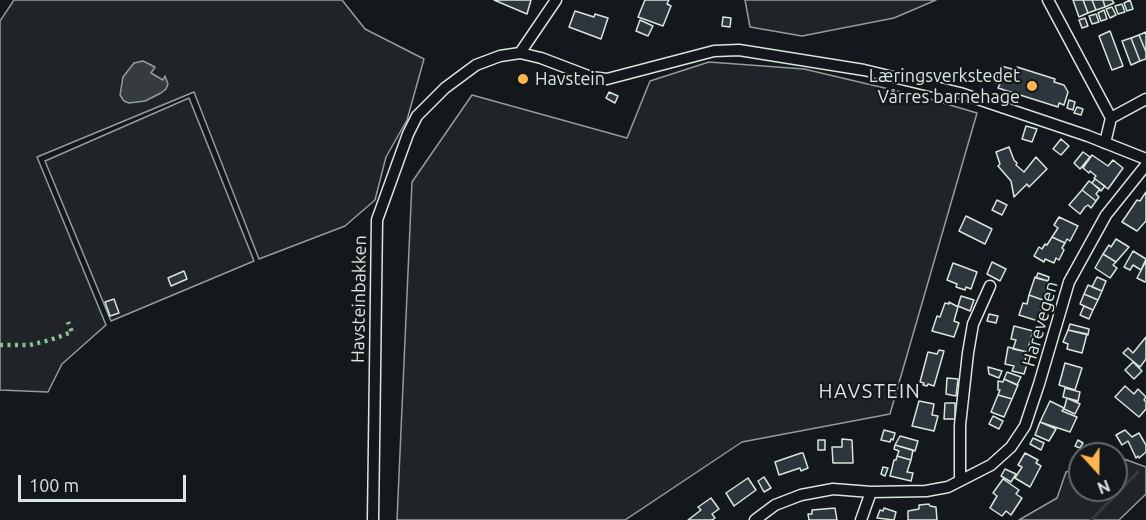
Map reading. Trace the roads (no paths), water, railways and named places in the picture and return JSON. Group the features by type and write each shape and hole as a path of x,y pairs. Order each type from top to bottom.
{"street":[{"path":"556,0 520,53 541,58 591,77 607,79 691,55 739,50 864,70 960,93 1146,159"},
{"path":"1048,0 1111,118 1105,143"},
{"name":"Havsteinbakken","path":"373,520 377,220 408,134 417,116 466,71 500,56 520,53"},
{"path":"1111,118 1146,99"},
{"name":"Harevegen","path":"755,520 775,505 801,495 833,489 871,492 948,487 991,465 1011,447 1025,426 1040,384 1068,282 1106,215 1146,165"},
{"path":"960,481 960,425 968,353 973,324 990,286"},
{"path":"861,520 871,492"}],"waterway":[{"path":"1091,520 1138,472"}],"place":[{"name":"Havstein","path":"523,79"},
{"name":"Læringsverkstedet Vårres barnehage","path":"1032,86"}],"district":[{"name":"HAVSTEIN","path":"870,391"}]}
